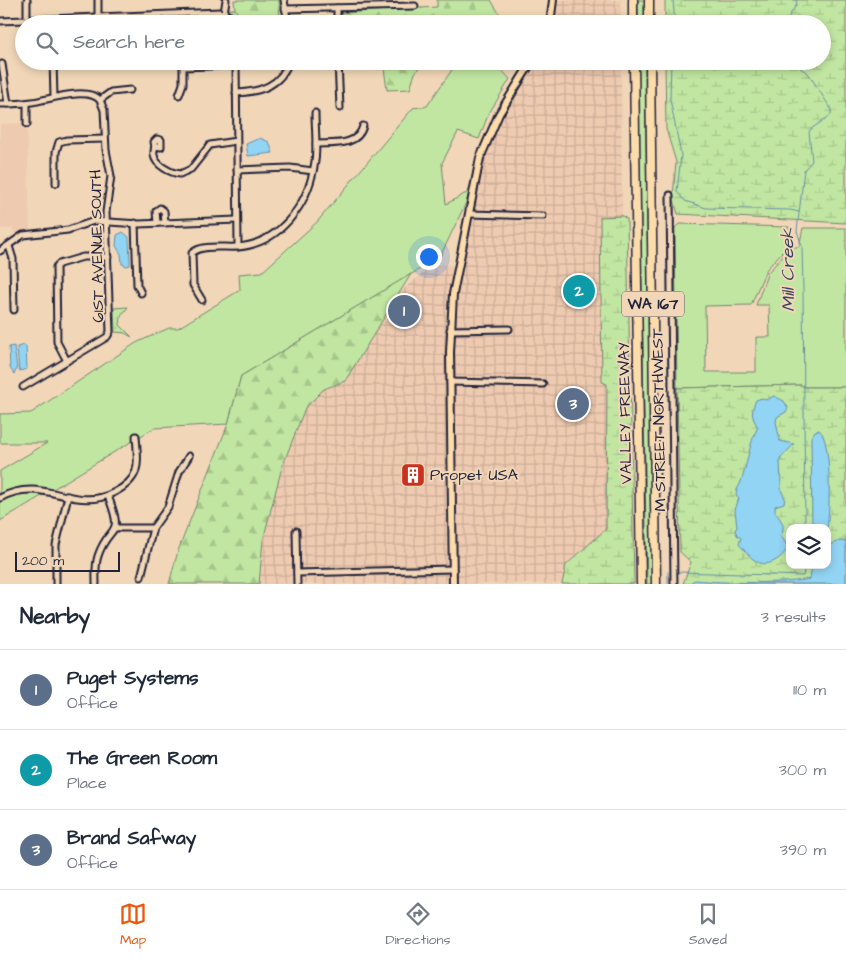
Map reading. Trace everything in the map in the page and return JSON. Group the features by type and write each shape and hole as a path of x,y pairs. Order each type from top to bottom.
{"highway":[{"path":"633,0 633,15"},
{"path":"649,0 650,15"},
{"name":"VALLEY FREEWAY","path":"634,70 641,584"},
{"name":"VALLEY FREEWAY","path":"650,70 657,584"}],"main road":[{"path":"551,15 553,0"},
{"path":"452,584 450,330 453,294 476,172 486,141 499,114 526,70"}],"street":[{"path":"27,0 27,15"},
{"path":"96,15 98,0"},
{"path":"224,12 226,0"},
{"path":"284,0 286,15"},
{"path":"285,9 415,6"},
{"path":"337,8 337,15"},
{"path":"147,15 224,12 228,15"},
{"path":"0,21 15,20"},
{"path":"2,64 8,104"},
{"path":"53,70 54,97"},
{"path":"179,95 182,88 183,70"},
{"path":"236,70 238,247"},
{"path":"236,93 268,87 281,78 285,70"},
{"path":"338,70 340,108"},
{"path":"0,104 27,103 54,97 89,95 100,100 111,92 130,90"},
{"name":"61ST AVENUE SOUTH","path":"67,361 107,337 110,332 106,221 111,176 105,139 104,110 100,100"},
{"path":"27,103 27,124"},
{"path":"202,300 193,285 192,253 198,249 238,247 262,241 290,220 310,186 316,144 315,113"},
{"path":"316,144 348,142 360,134 363,126"},
{"path":"56,183 56,152 59,142 105,139"},
{"path":"155,146 154,155 157,162 173,173 182,174 192,168 210,145 236,141"},
{"path":"236,170 290,168 313,172"},
{"name":"M STREET NORTHWEST","path":"670,195 674,584"},
{"path":"157,223 156,211 160,208 164,211 165,223"},
{"path":"468,214 542,216"},
{"path":"0,251 9,246 16,238 27,234 68,230 86,223 106,221 135,224 237,220"},
{"path":"135,224 137,285 141,293"},
{"path":"9,246 13,258 14,310"},
{"path":"23,387 67,361 58,342 56,266 83,257 108,257"},
{"path":"450,330 509,329"},
{"path":"450,382 543,384"},
{"path":"0,498 23,490 38,488 92,500 108,496 129,483 137,467 136,436"},
{"path":"141,577 153,528 168,507 179,472 189,456"},
{"path":"56,584 56,545 68,496"},
{"path":"96,584 98,556 116,528 114,513 108,496"},
{"path":"116,528 153,528"},
{"path":"296,531 297,584"},
{"path":"297,573 452,569"}],"shaded area":[{"path":"558,0 621,0 621,15 555,15"},
{"path":"529,70 621,70 622,216 601,217 607,383 606,530 566,565 562,584 259,584 263,540 282,467 305,408 324,389 345,381 381,322 390,320 390,300 422,274 425,265 461,266 484,154 495,127"},
{"path":"27,123 30,234 16,238 12,228 0,229 0,124"}],"green space":[{"path":"234,0 279,0 280,15 239,15 235,9"},
{"path":"437,0 491,0 500,15 342,15 342,13 437,7"},
{"path":"638,0 645,0 645,15 638,15"},
{"path":"665,0 846,0 846,223 678,214 673,196 676,162 666,129 665,70 831,70 831,15 665,15"},
{"path":"235,9 239,15 193,15 193,10"},
{"path":"384,70 417,70 410,89 387,90"},
{"path":"452,70 502,70 510,79 488,115 479,139 458,132 442,163 446,204 472,190 440,257 241,376 228,424 154,428 0,521 0,471 47,443 0,443 0,414 31,413 136,343 169,328 178,328 240,290 239,274 262,272 317,222 413,108 427,106"},
{"path":"638,70 645,70 652,584 647,584"},
{"path":"622,216 627,219 634,584 562,584 566,565 606,529 607,384 602,382 600,217"},
{"path":"679,224 789,227 790,243 766,270 751,305 705,306 706,372 756,372 756,337 770,337 769,305 756,305 768,272 792,247 799,247 803,228 846,228 846,387 804,387 801,385 677,388 675,228"},
{"path":"411,274 345,381 324,389 305,408 282,467 263,540 259,584 169,584 178,551 228,424 241,376"},
{"path":"128,307 121,316 120,325 132,337 125,333 115,332 114,308"},
{"path":"801,385 804,387 846,387 846,584 683,584 691,562 680,552 677,388"}],"water":[{"path":"260,138 269,142 273,153 248,156 246,144"},
{"path":"123,232 129,237 130,265 127,266 122,264 121,254 116,246 117,235"},
{"path":"14,346 17,369 14,374 10,368 9,347"},
{"path":"26,346 27,369 19,371 17,347"},
{"path":"774,396 784,401 788,408 786,412 777,417 776,422 780,441 794,444 780,459 781,490 785,498 784,503 775,506 775,512 783,526 781,536 786,544 786,550 778,559 766,564 756,561 739,544 741,538 735,530 737,527 735,510 739,498 736,492 743,477 752,441 758,427 753,417 754,404 756,400 762,398 766,400"},
{"path":"819,430 823,436 828,460 827,524 812,524 811,437 815,431"},
{"path":"840,541 846,542 846,584 688,584 695,580 786,582 810,579 811,569 831,569 831,544"}],"waterway":[{"name":"Mill Creek","path":"673,0 674,15"},
{"path":"790,15 797,4 796,0"},
{"name":"Mill Creek","path":"671,70 670,99 681,155 677,192 685,201 706,208 790,210 799,212"},
{"name":"Mill Creek","path":"803,70 808,73 831,109 831,115 809,132 812,161 804,170 797,231 802,246 805,524"},
{"name":"Mill Creek","path":"679,572 803,576 804,569"},
{"path":"668,572 668,584"}],"place":[{"name":"The Green Room","path":"579,291"},
{"name":"Puget Systems","path":"404,311"},
{"name":"Brand Safway","path":"573,404"},
{"name":"Propet USA","path":"413,475"}]}
